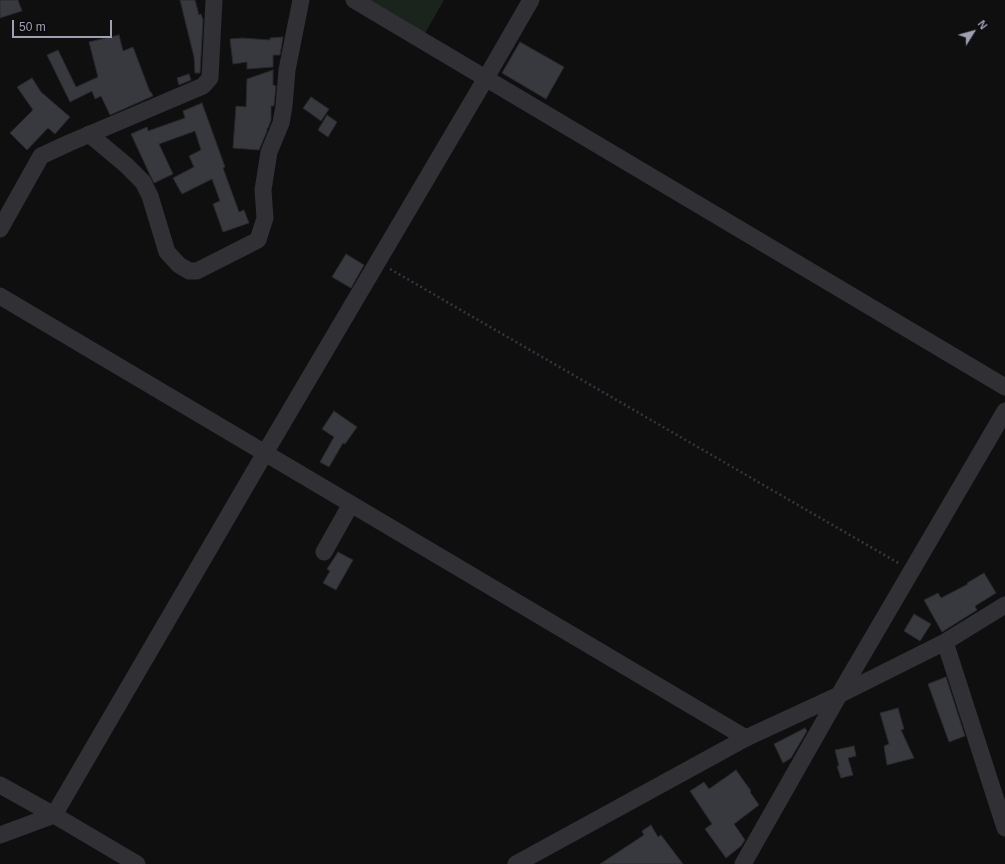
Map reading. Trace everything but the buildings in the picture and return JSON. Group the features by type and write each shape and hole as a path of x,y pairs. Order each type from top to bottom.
{"street":[{"path":"0,229 41,156 89,134 204,86 210,78 214,0"},
{"path":"89,134 126,165 143,182 150,196 167,252 179,265 189,271 197,271 258,240 265,218 263,190 269,152 280,123 284,106 287,70 302,0"},
{"path":"354,0 1005,387"},
{"path":"0,835 54,815 486,78 530,0"},
{"path":"0,296 746,738"},
{"path":"743,864 839,695 1005,411"},
{"path":"324,552 350,504"},
{"path":"516,864 746,738 839,695 945,642 1005,605"},
{"path":"945,642 1005,828"},
{"path":"0,785 137,864"}],"path":[{"path":"378,262 912,571"}],"shaded area":[{"path":"365,0 444,0 424,35"}]}
